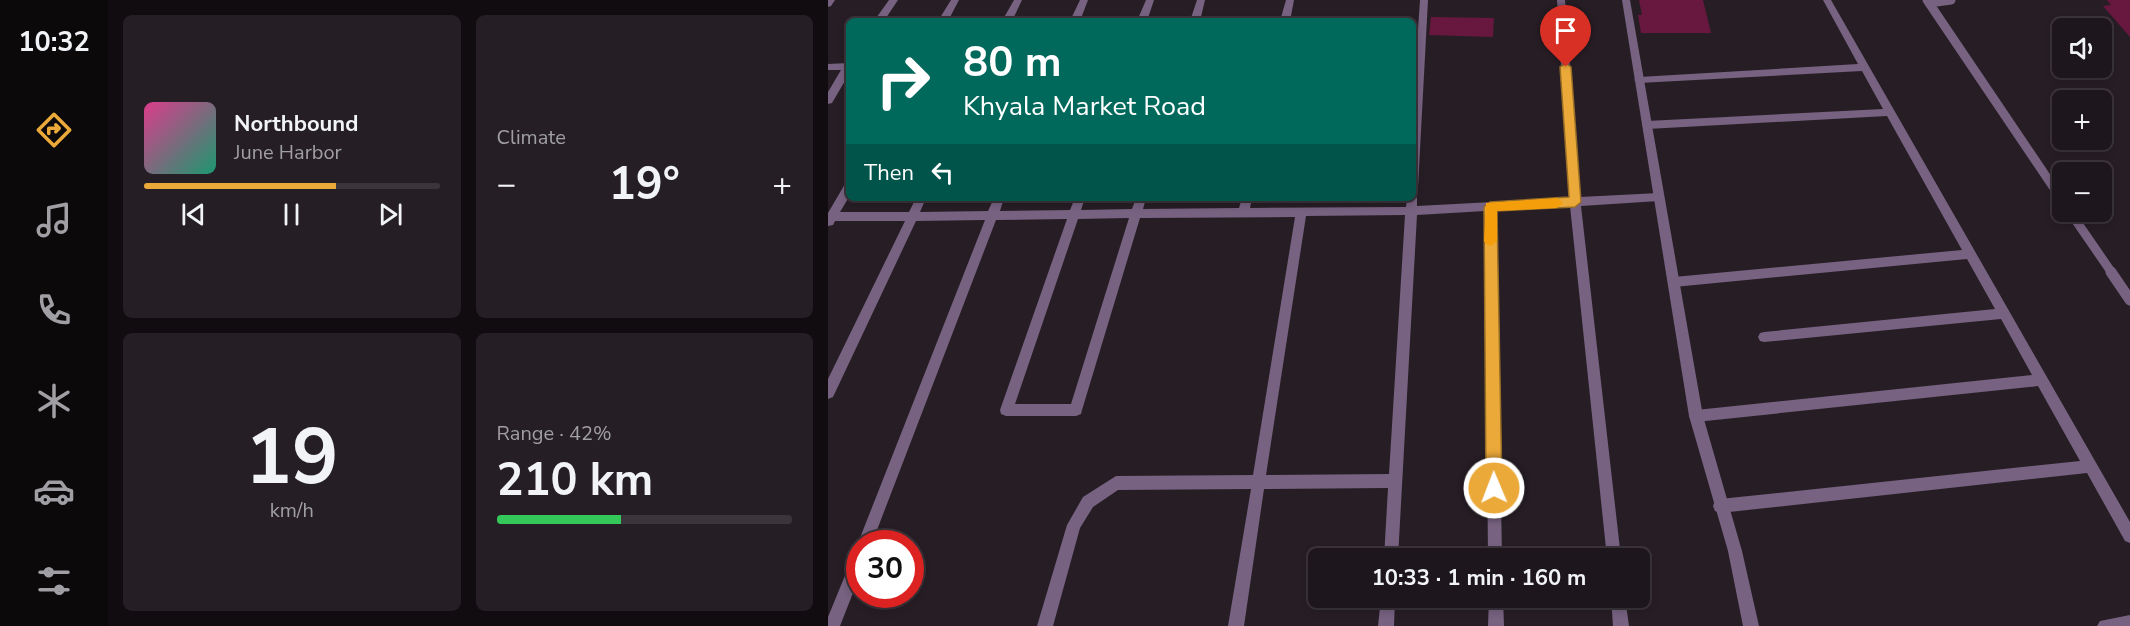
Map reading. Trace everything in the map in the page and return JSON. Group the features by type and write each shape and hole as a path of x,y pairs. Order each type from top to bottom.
{"street":[{"path":"828,4 831,0"},
{"path":"881,18 894,0"},
{"path":"945,18 955,0"},
{"path":"1009,18 1018,0"},
{"path":"1077,18 1084,0"},
{"path":"1143,18 1150,0"},
{"path":"1196,18 1202,0"},
{"path":"1286,18 1290,0"},
{"path":"1416,137 1424,0"},
{"path":"1561,0 1575,202 1613,548"},
{"path":"1626,0 1696,416 1720,506 1735,551 1751,626"},
{"path":"1827,0 2130,536"},
{"path":"828,67 846,66"},
{"path":"1640,80 1866,67"},
{"path":"828,100 846,71"},
{"path":"1647,125 1891,112"},
{"path":"829,219 846,192"},
{"path":"829,219 1301,212 1412,205 1490,207 1659,197"},
{"path":"828,393 920,201"},
{"path":"870,530 998,201"},
{"path":"1079,201 1006,410 1076,410 1140,201"},
{"path":"1243,213 1245,201"},
{"path":"1392,548 1412,205"},
{"path":"1490,207 1495,548"},
{"path":"1236,626 1301,212"},
{"path":"1674,282 1971,254"},
{"path":"1764,337 2005,314"},
{"path":"1696,416 2042,380"},
{"path":"1720,506 2090,465"},
{"path":"1046,626 1074,525 1088,502 1116,483 1396,481"},
{"path":"832,626 846,591"},
{"path":"1386,626 1387,608"},
{"path":"1496,608 1496,626"},
{"path":"1620,608 1622,626"},
{"path":"2105,626 2130,623"}],"lane":[{"path":"1951,0 1928,2 2052,185"},
{"path":"2077,222 2130,300"}],"building":[{"path":"1639,0 1703,0 1711,33 1641,33 1638,15 1642,15"},
{"path":"2107,0 2130,0 2130,37 2103,6 2111,5"},
{"path":"1431,17 1494,18 1493,37 1429,35"}],"slow traffic":[{"path":"1491,241 1490,207 1557,203"}],"route":[{"path":"1494,488 1490,207 1575,202 1566,67"}]}
